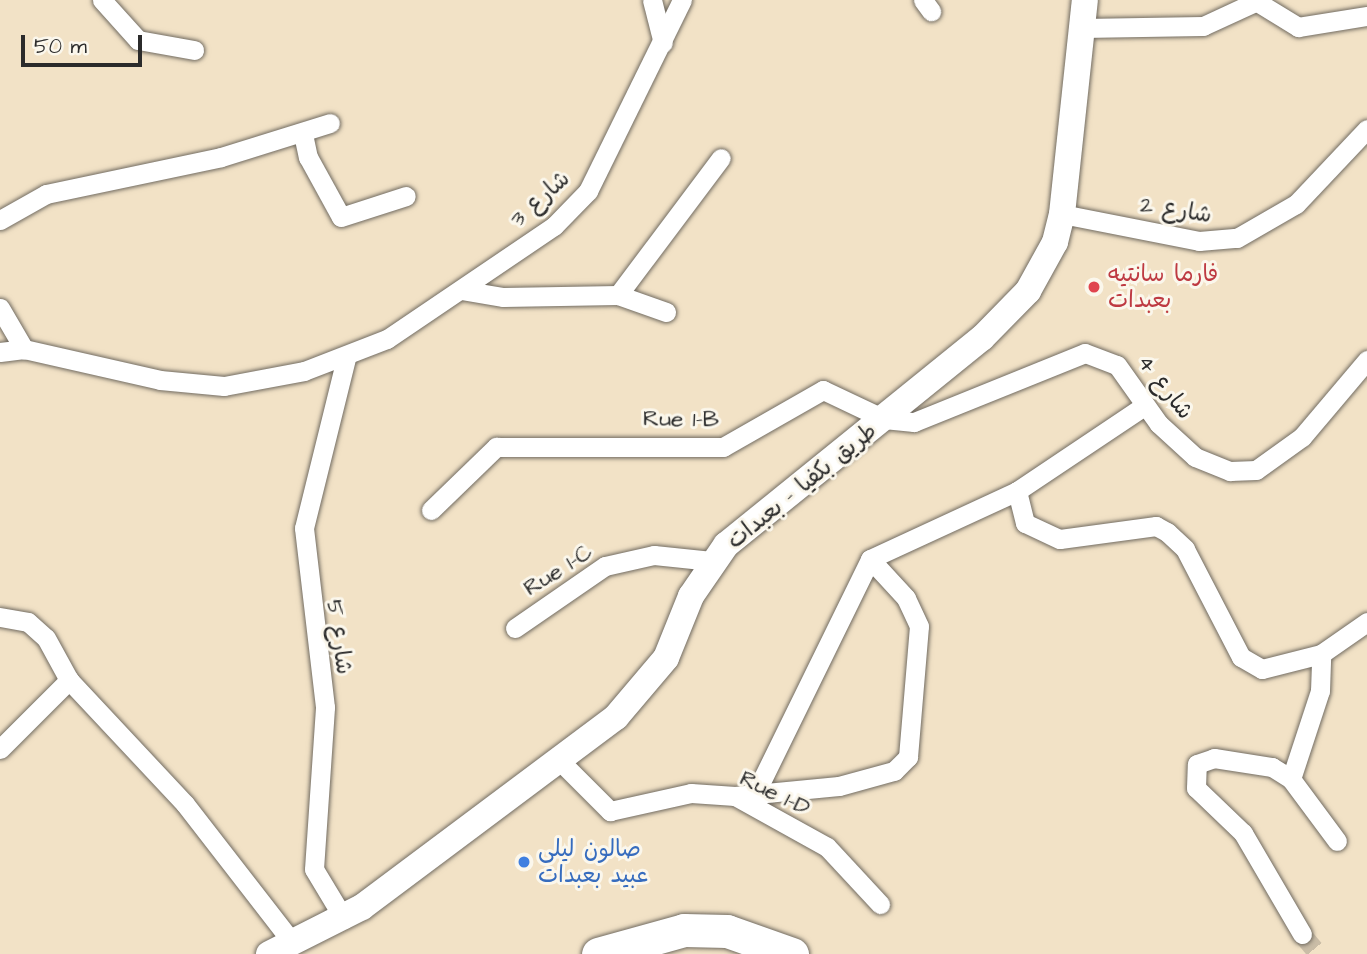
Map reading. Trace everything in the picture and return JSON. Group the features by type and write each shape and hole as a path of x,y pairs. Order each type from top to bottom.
{"highway":[{"path":"598,954 659,933 705,930 792,954"}],"main road":[{"name":"طريق بكفيا - بعبدات","path":"268,954 344,919 560,761 654,677 712,561 758,516 884,419 1028,291 1055,242 1062,214 1085,0"}],"street":[{"path":"102,0 138,40 194,50"},
{"path":"652,0 663,43"},
{"name":"شارع 3","path":"24,349 159,380 224,386 346,358 387,339 554,226 588,191 682,0"},
{"path":"1082,28 1215,24 1254,1 1298,27 1367,16"},
{"path":"0,220 46,194 303,134 330,123"},
{"name":"شارع 2","path":"1062,214 1199,241 1237,238 1296,204 1367,129"},
{"path":"303,134 308,157 341,217 406,196"},
{"path":"618,295 721,158"},
{"path":"461,290 503,297 618,295 666,312"},
{"path":"0,308 24,349 0,352"},
{"name":"شارع 4","path":"884,419 935,418 1085,353 1117,365 1144,406 1195,457 1230,471 1256,470 1302,437 1367,360"},
{"name":"شارع 5","path":"344,919 314,869 325,707 304,528 346,358"},
{"name":"Rue 1-B","path":"431,510 496,447 723,447 823,390 884,419"},
{"path":"757,790 870,559 1017,491 1144,406"},
{"path":"1017,491 1025,523 1048,537 1156,526 1177,539 1250,664 1276,669 1321,654 1367,622"},
{"name":"Rue 1-C","path":"515,628 605,566 654,555 712,561"},
{"path":"735,796 757,790 839,786 894,771 908,757 919,626 906,598 870,559"},
{"path":"0,617 28,622 46,638 69,680 186,804 293,943"},
{"path":"1291,779 1320,691 1321,654"},
{"path":"0,749 69,680"},
{"path":"1302,934 1243,832 1193,777 1197,764 1214,758 1272,768 1291,779 1337,841"},
{"name":"Rue 1-D","path":"560,761 610,811 691,793 735,796 827,847 880,904"}],"tunnel":[{"path":"1302,934 1319,954"}],"place":[{"name":"فارما سانتيه بعبدات","path":"1094,287"},
{"name":"صالون ليلى عبيد بعبدات","path":"524,862"}]}
